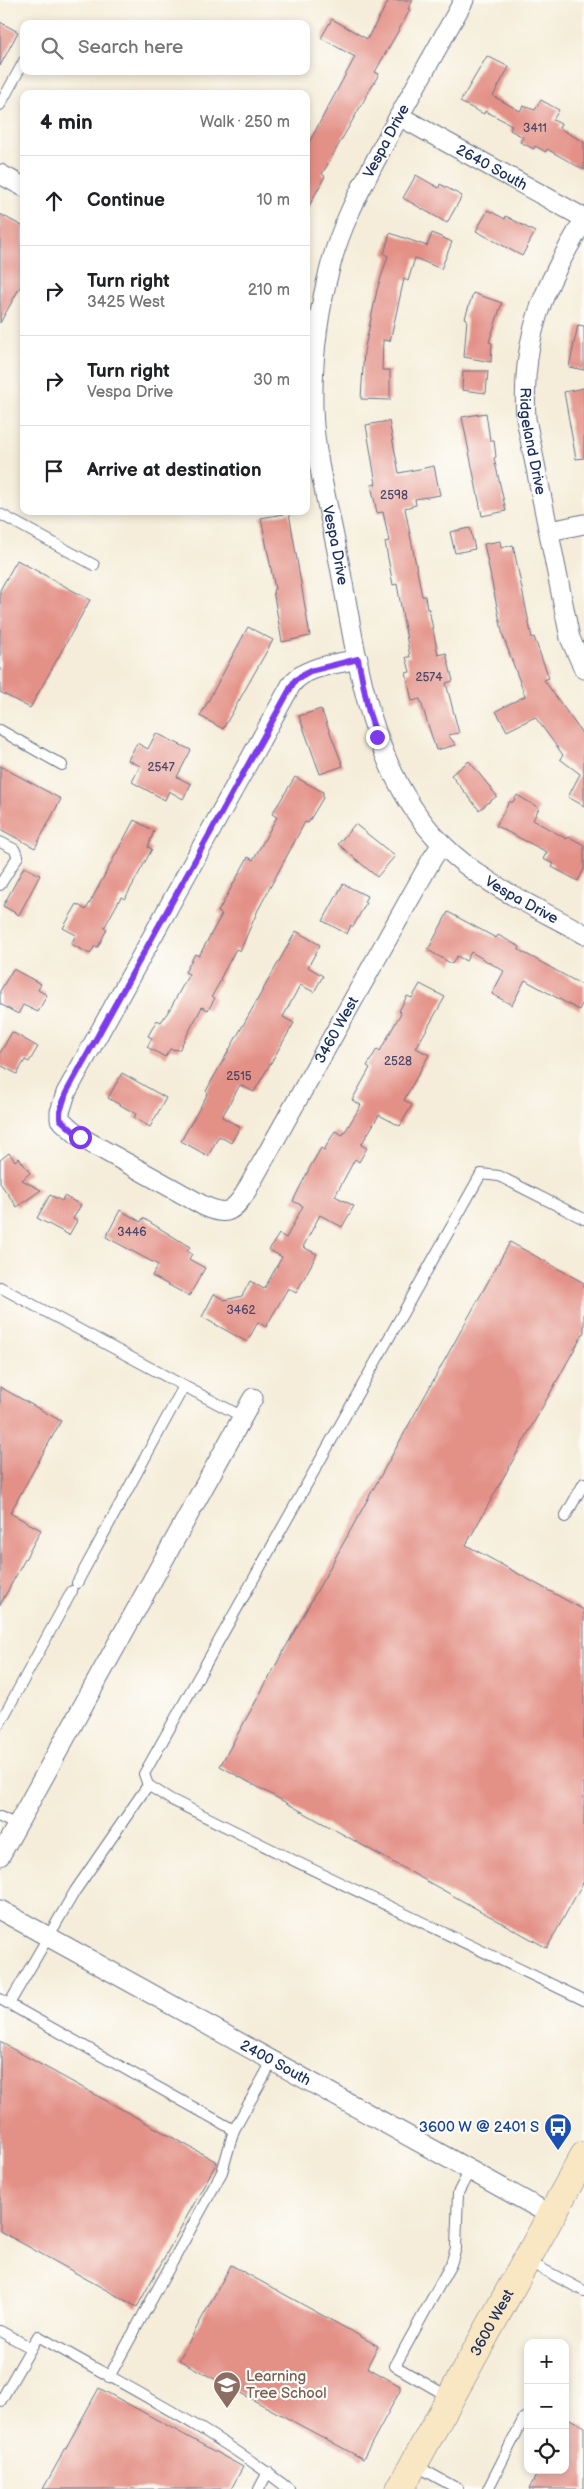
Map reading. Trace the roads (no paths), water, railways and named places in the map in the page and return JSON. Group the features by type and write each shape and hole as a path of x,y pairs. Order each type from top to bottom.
{"street":[{"name":"Vespa Drive","path":"464,0 399,116 346,218 314,293 314,425 369,713 388,764 419,815 442,844 468,866 505,890 584,934"},
{"name":"2640 South","path":"399,116 584,219"},
{"path":"0,174 20,185"},
{"name":"Ridgeland Drive","path":"584,219 542,299 528,346 525,369 526,419 570,638 584,669"},
{"path":"550,531 584,524"},
{"name":"3460 West","path":"358,659 310,671 295,680 291,685 66,1093 60,1112 60,1119 80,1137 204,1206 227,1212 234,1208 244,1194 442,844"},
{"path":"0,1856 253,1398"},
{"name":"2400 South","path":"0,1910 551,2215"},
{"name":"3600 West","path":"400,2489 584,2156"}],"lane":[{"path":"0,105 20,68"},
{"path":"0,514 94,566"},
{"path":"0,730 62,765"},
{"path":"0,842 14,850 18,856 0,885"},
{"path":"584,1219 499,1176 481,1174 144,1774 148,1785 170,1798 296,1862 584,2000"},
{"path":"0,1287 243,1416"},
{"path":"0,1723 184,1386"},
{"path":"565,1517 584,1483"},
{"path":"148,1785 75,1891 49,1936 4,2002 234,2130"},
{"path":"0,1817 17,1825"},
{"path":"109,2377 222,2172 234,2130 273,2060"},
{"path":"451,2398 395,2366 451,2264 456,2248 458,2193 470,2170"},
{"path":"526,2260 584,2290"},
{"path":"0,2331 31,2348"},
{"path":"0,2402 38,2336 198,2428 268,2472 290,2489"},
{"path":"488,2489 524,2418"},
{"path":"414,2464 458,2489"},
{"path":"259,2489 268,2472"}],"place":[{"name":"3600 W @ 2401 S","path":"558,2151"},
{"name":"Learning Tree School","path":"227,2409"}]}
